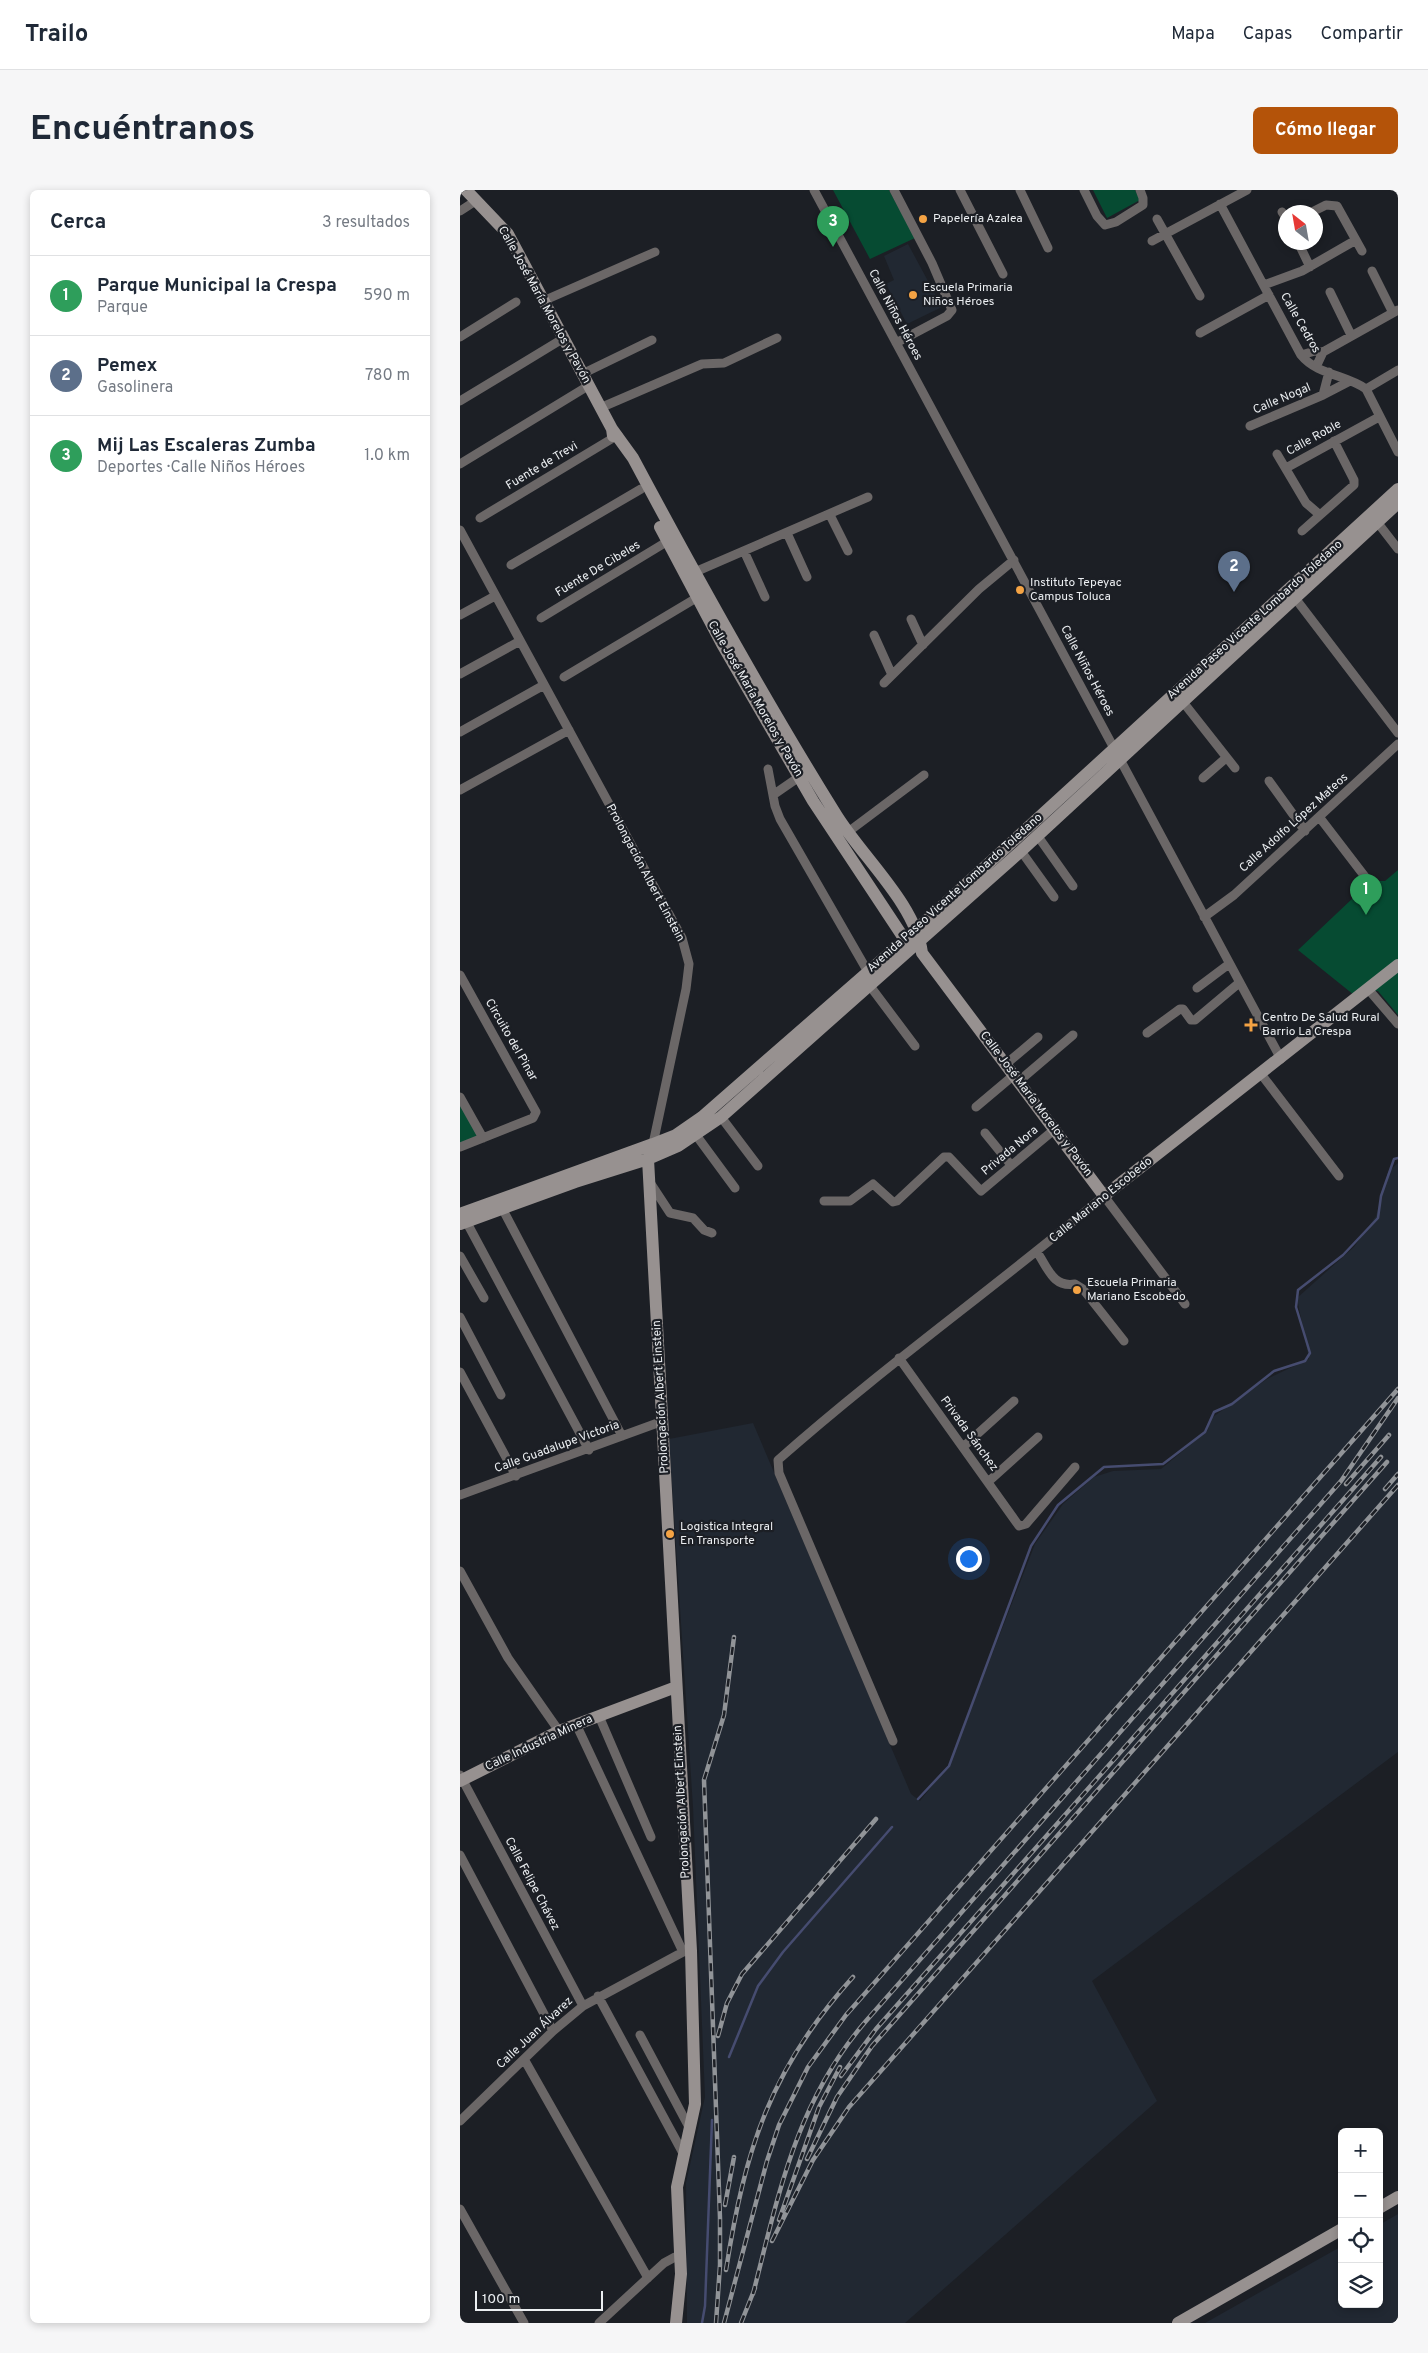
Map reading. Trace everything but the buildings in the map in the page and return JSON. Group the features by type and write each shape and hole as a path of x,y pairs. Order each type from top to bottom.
{"main road":[{"name":"Calle José María Morelos y Pavón","path":"466,190 508,234 614,434 695,572 818,798 915,942 1104,1196"},
{"name":"Calle José María Morelos y Pavón","path":"614,434 743,682 799,777 848,832 902,904 915,942"},
{"name":"Avenida Paseo Vicente Lombardo Toledano","path":"462,1220 676,1135 702,1117 868,972 915,942 1037,835 1117,753 1183,702 1295,598 1374,518 1398,489"},
{"name":"Avenida Paseo Vicente Lombardo Toledano","path":"462,1220 648,1159 678,1146 721,1117 870,986 1117,753 1374,518 1398,504"},
{"name":"Calle Mariano Escobedo","path":"1104,1196 1398,965"},
{"name":"Prolongación Albert Einstein","path":"653,1144 648,1159 649,1182 663,1421 695,2104 677,2187 680,2299 676,2323"},
{"name":"Calle Industria Minera","path":"461,1778 559,1731 676,1687"},
{"path":"1383,2206 1398,2197"},
{"path":"1178,2323 1338,2231"}],"street":[{"name":"Calle Niños Héroes","path":"815,190 1280,1059"},
{"path":"894,190 932,264 952,310 950,314 896,343"},
{"path":"960,190 1003,274"},
{"path":"1020,190 1048,248"},
{"path":"1084,190 1097,216 1105,224 1116,222 1143,205 1140,190"},
{"path":"1152,241 1247,190"},
{"path":"460,211 477,200"},
{"name":"Calle Cedros","path":"1220,204 1302,355 1316,367 1350,380 1366,389"},
{"path":"1323,206 1334,205 1339,209 1362,251"},
{"path":"1157,219 1200,296"},
{"path":"1264,285 1310,267 1356,240"},
{"path":"1302,250 1310,267"},
{"path":"543,301 655,252"},
{"path":"1316,367 1323,352 1395,311 1372,271"},
{"path":"1330,292 1351,335"},
{"path":"1200,333 1269,295"},
{"path":"460,337 516,302"},
{"path":"460,400 564,338"},
{"path":"600,408 702,364 724,363 777,338"},
{"path":"582,374 652,340"},
{"path":"1302,355 1315,351 1323,352"},
{"path":"1398,370 1366,389 1379,418 1398,452"},
{"name":"Calle Nogal","path":"1324,395 1329,372"},
{"name":"Calle Nogal","path":"1250,426 1324,395 1350,380"},
{"path":"460,464 588,386"},
{"name":"Calle Roble","path":"1320,515 1306,502 1286,468 1379,418"},
{"name":"Fuente de Trevi","path":"480,518 614,434"},
{"path":"1302,530 1354,485 1354,480 1334,441"},
{"path":"1277,454 1286,468"},
{"path":"511,565 641,489"},
{"path":"695,572 868,497"},
{"path":"830,515 848,551"},
{"path":"1374,518 1398,549"},
{"name":"Prolongación Albert Einstein","path":"460,530 682,938 689,964 686,989 653,1144"},
{"path":"787,533 807,577"},
{"name":"Fuente De Cibeles","path":"541,618 668,541"},
{"path":"744,552 764,597"},
{"path":"884,683 980,589 1014,560"},
{"path":"460,615 495,596"},
{"path":"564,677 698,597"},
{"path":"1295,598 1398,733"},
{"path":"911,619 923,645"},
{"path":"874,635 892,675"},
{"path":"460,674 520,641"},
{"path":"460,732 544,685"},
{"path":"1183,702 1235,768"},
{"path":"460,790 569,730"},
{"name":"Calle Adolfo López Mateos","path":"1204,917 1234,895 1320,818 1398,744"},
{"path":"1203,778 1226,758"},
{"path":"768,769 780,819 868,972"},
{"path":"848,832 924,775"},
{"path":"773,795 799,777"},
{"path":"1269,781 1305,831"},
{"path":"1320,818 1366,878"},
{"path":"1037,835 1073,886"},
{"path":"1020,850 1054,897"},
{"path":"1198,988 1229,964"},
{"name":"Circuito del Pinar","path":"460,975 463,986 536,1112 534,1118 483,1138"},
{"path":"1147,1033 1180,1009 1183,1009 1192,1020 1196,1020 1239,983"},
{"path":"870,986 915,1046"},
{"path":"1368,989 1398,1024"},
{"path":"976,1107 1073,1035"},
{"path":"1006,1064 1038,1037"},
{"path":"1261,1074 1339,1176"},
{"path":"460,1097 483,1138 460,1147"},
{"path":"721,1117 758,1166"},
{"name":"Privada Nora","path":"824,1201 850,1201 873,1184 893,1202 897,1201 944,1157 949,1157 981,1191 1055,1129"},
{"path":"985,1133 1011,1165"},
{"path":"696,1135 735,1188"},
{"path":"649,1182 670,1213 693,1218 704,1230 712,1233"},
{"name":"Calle Mariano Escobedo","path":"893,1741 779,1473 778,1460 899,1358 1037,1252 1104,1196"},
{"name":"Calle José María Morelos y Pavón","path":"1104,1196 1185,1304"},
{"path":"502,1208 622,1436"},
{"path":"462,1220 589,1450"},
{"path":"1037,1252 1057,1282 1066,1286 1075,1284 1083,1289 1124,1341"},
{"path":"460,1256 484,1298"},
{"path":"460,1317 501,1395"},
{"name":"Privada Sánchez","path":"899,1358 1019,1526 1026,1524 1076,1467"},
{"path":"460,1372 516,1476"},
{"path":"963,1447 1014,1401"},
{"name":"Calle Guadalupe Victoria","path":"461,1493 589,1450 663,1421"},
{"path":"988,1482 1038,1437"},
{"path":"460,1571 508,1658 559,1731"},
{"path":"599,1716 650,1837"},
{"path":"576,1724 687,1951"},
{"name":"Calle Felipe Chávez","path":"461,1778 583,2006"},
{"path":"460,1855 553,2031"},
{"name":"Calle Juan Álvarez","path":"460,2121 553,2031 583,2006 598,1996 687,1951"},
{"path":"598,1996 684,2155"},
{"path":"640,2035 690,2129"},
{"path":"524,2059 648,2278"},
{"path":"460,2209 524,2323"},
{"path":"599,2323 668,2260 680,2257"}],"shaded area":[{"name":"Escuela Primaria Niños Héroes","path":"908,244 942,307 907,324 886,284 894,280 884,256"},
{"path":"1398,1163 1398,1752 1092,1981 1157,2101 905,2323 687,2323 686,2183 705,2097 693,1807 669,1439 753,1423 911,1794 920,1801 950,1763 1035,1544 1063,1504 1094,1477 1113,1471 1161,1469 1208,1430 1210,1419 1267,1379 1309,1359 1297,1298 1354,1247 1376,1216 1388,1172"},
{"path":"1398,2214 1398,2323 1205,2323 1338,2248 1338,2308 1383,2308 1383,2223"}],"green space":[{"path":"833,190 889,190 915,238 870,259"},
{"path":"1093,190 1135,190 1140,200 1107,218"},
{"path":"1398,870 1398,963 1354,995 1298,950 1371,881 1385,881"},
{"path":"1398,967 1398,1015 1378,991 1370,990"},
{"path":"460,1103 479,1136 460,1144"}],"waterway":[{"path":"918,1799 949,1766 1031,1546 1058,1505 1104,1467 1163,1464 1205,1432 1214,1412 1232,1404 1274,1371 1305,1361 1310,1353 1296,1307 1298,1290 1343,1255 1378,1218 1381,1196 1394,1159 1398,1158"},
{"path":"729,2057 758,1986 783,1952 892,1827"},
{"path":"702,2323 705,2306 712,2120"}],"railway":[{"path":"724,2323 767,2161 779,2125 808,2067 846,2015 1398,1389"},
{"path":"753,2294 793,2150 806,2116 822,2084 842,2052 866,2021 1341,1481 1398,1398"},
{"path":"1346,1484 1389,1435"},
{"path":"841,2076 876,2029 1381,1457"},
{"path":"807,2159 837,2097 872,2046 1387,1462"},
{"path":"1385,1489 1398,1474"},
{"path":"772,2241 813,2160 849,2107 1398,1485"},
{"path":"716,2323 720,2265 720,2218 704,1780 724,1715 734,1637"},
{"path":"718,2036 727,2003 742,1974 876,1819"},
{"path":"726,2270 742,2186 753,2148 781,2078 824,2011 853,1977"},
{"path":"779,2220 819,2107 840,2067"},
{"path":"725,2205 734,2157"},
{"path":"741,2323 755,2288"}],"place":[{"name":"Papelería Azalea","path":"923,219"},
{"name":"Mij Las Escaleras Zumba","path":"833,247"},
{"name":"Escuela Primaria Niños Héroes","path":"913,295"},
{"name":"Instituto Tepeyac Campus Toluca","path":"1020,590"},
{"name":"Pemex","path":"1234,592"},
{"name":"Parque Municipal la Crespa","path":"1366,915"},
{"name":"Centro De Salud Rural Barrio La Crespa","path":"1251,1025"},
{"name":"Escuela Primaria Mariano Escobedo","path":"1077,1290"},
{"name":"Logistica Integral En Transporte","path":"670,1534"}]}
